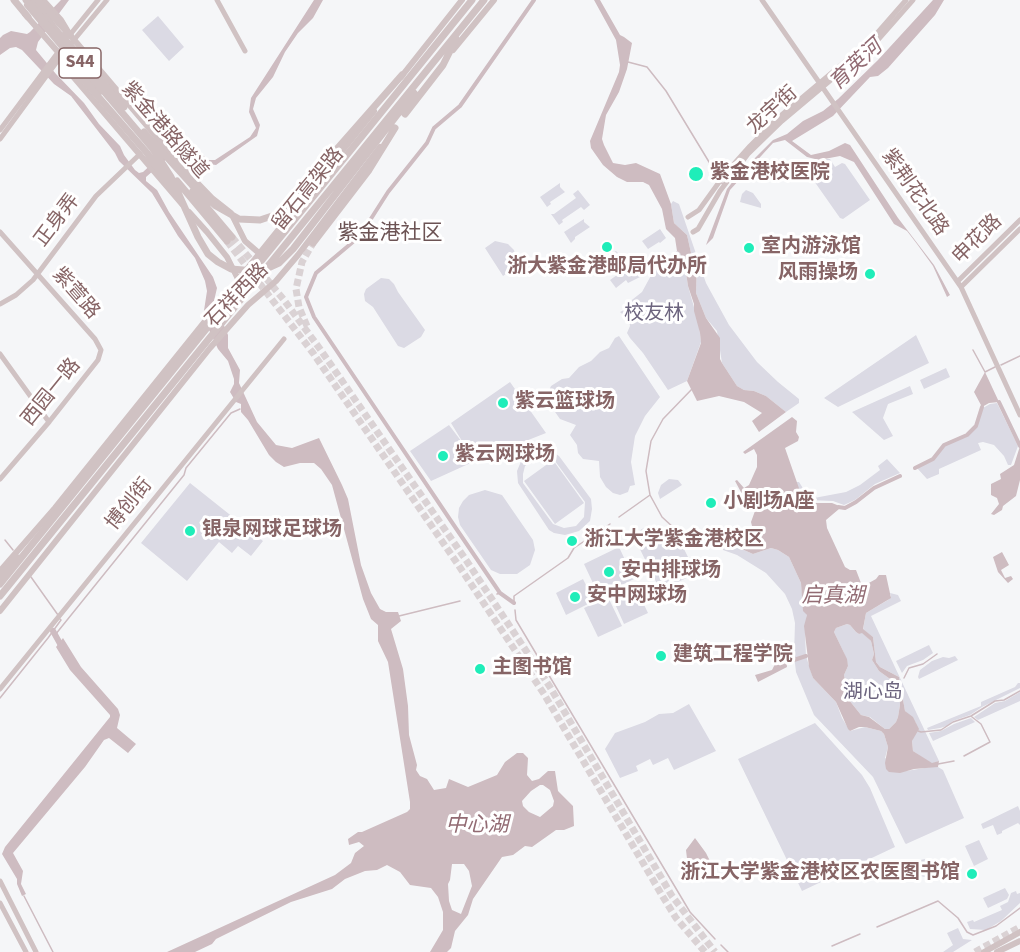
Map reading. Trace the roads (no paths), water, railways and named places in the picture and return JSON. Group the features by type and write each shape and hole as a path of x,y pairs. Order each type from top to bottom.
{"highway":[{"path":"12,0 30,15"},
{"name":"S44","path":"24,0 136,125"},
{"name":"S44","path":"32,0 136,125"},
{"name":"留石高架路","path":"0,596 25,559 205,332 443,51 472,0"},
{"name":"留石高架路","path":"54,523 211,342 223,312 461,21 484,0"},
{"path":"41,2 64,29 70,41"},
{"path":"443,65 461,21"},
{"path":"372,114 392,94 424,54 461,21"},
{"path":"82,78 156,164 208,254 231,269 257,271 275,265 293,249 389,132 443,51"},
{"name":"石祥西路","path":"389,132 443,65"},
{"path":"136,125 192,185 216,206 231,216 260,220 284,209 402,75"},
{"name":"紫金港路隧道","path":"102,90 230,239"},
{"path":"136,125 171,177 194,229"},
{"path":"313,243 369,170 389,132"},
{"path":"0,602 19,567 54,523"},
{"path":"0,576 19,567"},
{"name":"留石高架路","path":"0,585 19,567"}],"main road":[{"path":"24,0 30,15 47,35 59,56 170,192 207,232 227,257 239,281"},
{"path":"32,0 41,2 61,20 70,41"},
{"name":"石祥西路","path":"25,559 55,508 203,324 223,312 239,281 462,0"},
{"name":"石祥西路","path":"443,65 494,0"},
{"path":"41,2 55,26 99,69 155,137 205,191 231,213 245,241 260,254"},
{"name":"紫金港路隧道","path":"70,41 102,90"},
{"path":"59,56 82,78"},
{"path":"59,56 102,90"},
{"path":"99,69 102,90"},
{"name":"石祥西路","path":"25,559 116,463 211,342 292,263 389,132"},
{"path":"0,571 19,567"},
{"path":"0,611 19,567"},
{"path":"984,952 1020,932"},
{"path":"997,952 1020,941"}],"street":[{"path":"0,139 98,0"},
{"path":"70,41 107,0"},
{"path":"217,0 245,51"},
{"name":"紫荆花北路","path":"762,0 959,284 1020,415"},
{"name":"龙宇街","path":"688,217 699,210 727,175 782,121 872,39 906,0"},
{"name":"龙宇街","path":"820,86 876,42 913,0"},
{"path":"0,130 45,75"},
{"name":"正身弄","path":"0,304 16,295 38,274 96,196 140,154"},
{"name":"龙宇街","path":"693,232 698,229 718,188"},
{"name":"申花路","path":"959,284 1020,219"},
{"name":"申花路","path":"959,284 1020,229"},
{"name":"紫萱路","path":"0,232 95,339 101,350"},
{"name":"博创街","path":"0,689 284,339"},
{"name":"西园一路","path":"0,479 98,360 101,350"},
{"path":"1,356 49,422"},
{"path":"0,881 36,952"},
{"path":"0,903 26,952"}],"water":[{"name":"中心湖","path":"61,0 69,0 38,42 36,50 84,103 139,173 143,172 170,147 177,144 200,153 209,160 215,160 250,137 256,128 249,112 251,98 314,0 323,0 313,18 298,33 285,52 273,77 256,98 253,109 260,125 257,136 216,165 209,164 192,152 177,150 146,177 146,181 157,190 169,212 213,277 217,288 214,301 228,335 228,348 240,370 239,383 257,422 276,445 292,448 319,438 342,485 348,499 361,565 371,593 380,609 386,612 398,612 401,621 391,629 403,669 409,735 417,765 416,770 420,776 427,779 434,790 446,788 449,779 468,787 497,775 505,762 517,753 523,753 528,758 527,775 532,781 539,779 548,771 555,771 558,791 573,806 574,826 556,830 532,847 525,846 513,855 502,857 473,899 468,915 455,931 451,948 447,952 430,952 443,930 443,912 438,897 431,888 410,885 400,872 387,865 345,879 332,889 291,902 216,939 212,944 195,952 167,952 335,875 351,863 355,853 364,846 359,842 349,845 348,839 358,832 407,812 410,809 410,802 388,662 378,641 378,625 371,619 363,599 332,485 314,463 300,463 284,467 276,462 241,412 241,404 236,402 230,392 234,379 228,361 218,349 203,317 207,291 205,281 195,258 178,236 152,193 119,161 71,96 54,84 22,50 16,47 10,48 0,55 0,38 3,35 11,31 27,34","holes":["540,785 550,790 554,801 553,806 540,817 529,812 523,806 522,801","452,864 464,864 469,871 472,886 461,914 452,910 449,901 448,884"]},
{"path":"594,0 600,0 620,35 632,43 627,69 619,92 606,115 602,139 604,145 613,163 625,165 636,163 660,174 671,204 674,223 687,235 691,253 697,261 696,293 706,318 720,338 722,363 737,386 766,396 786,412 759,432 752,421 762,413 744,402 719,396 697,401 687,381 701,343 700,333 685,266 677,251 675,238 666,229 662,209 649,185 643,182 627,182 617,177 603,165 591,148 590,141 620,65 616,40"},
{"path":"933,0 944,0 935,15 888,68 878,76 870,77 833,116 792,141 811,155 829,151 845,143 850,145 898,218 934,265 950,295 947,297 933,266 907,231 894,224 854,162 840,156 819,160 807,157 785,140 773,143 730,190 713,238 706,245 727,189 738,175 773,140 787,134 838,99 878,60"},
{"path":"985,372 999,402 989,403 982,407 974,392"},
{"name":"启真湖","path":"792,417 797,421 798,441 785,448 801,494 807,501 813,503 837,505 839,509 826,520 827,528 845,567 856,570 861,583 867,584 879,575 886,575 891,598 866,613 863,629 873,637 876,662 880,667 899,677 905,711 913,717 919,729 912,741 913,751 932,763 939,761 938,767 900,773 889,772 885,763 888,747 884,734 865,727 850,731 848,729 836,702 813,678 809,667 804,626 807,615 803,611 801,583 789,557 771,548 753,554 737,547 723,545 723,540 735,538 743,542 745,536 750,535 753,530 751,522 755,511 735,481 737,480 744,488 749,485 757,467 757,455 754,449 745,454 743,452","holes":["850,625 856,632 862,633 871,641 874,654 872,660 879,671 899,688 898,717 889,729 861,715 849,700 844,675 848,666 847,659 834,632 836,628"]},
{"path":"1020,446 1020,480 1016,496 1003,506 1002,510 994,515 991,514 999,504 997,498 991,495 991,484 1001,479 1000,474 1014,465"},
{"path":"1002,552 1009,565 1001,570 1005,578 1011,576 1013,579 1008,583 998,572 993,557"},
{"path":"63,638 81,667 118,709 120,715 117,728 136,744 128,753 109,738 104,740 85,767 13,853 23,871 21,884 26,894 22,896 17,879 2,854 5,847 110,717 70,670 56,647"},
{"path":"775,656 786,658 787,667 758,682 755,675 772,670"},
{"path":"695,838 713,867 692,877 689,876 686,850"}],"waterway":[{"path":"514,603 500,593 451,521 314,317 306,297 316,273 360,236 388,192 427,143 434,128 460,106 534,0"},
{"path":"628,62 647,67 666,91 723,185"},
{"path":"973,350 985,372 995,367"},
{"path":"1001,365 1020,356"},
{"path":"692,389 663,419 651,441 646,471 650,495 662,517 674,528 688,537 723,543"},
{"path":"999,402 1020,446"},
{"path":"915,468 933,459 944,445 967,435 976,426 982,407"},
{"path":"55,635 231,413 240,409"},
{"path":"838,507 845,508 874,488 900,476"},
{"path":"619,517 650,495"},
{"path":"514,603 514,596 568,558 574,548 610,524"},
{"path":"5,540 13,550"},
{"path":"31,577 58,615"},
{"path":"399,616 460,601"},
{"path":"515,610 516,620 690,912 715,939"},
{"path":"0,698 48,638 60,619"},
{"path":"53,631 63,649"},
{"path":"904,678 909,668 923,664 937,654"},
{"path":"788,662 806,656"},
{"path":"918,731 941,730 953,722 971,716 995,701 1004,700 1020,691"},
{"path":"964,756 990,742 981,724 972,717"},
{"path":"938,764 954,761"},
{"path":"24,896 53,952"},
{"path":"877,927 938,901 958,918 967,932 973,935 996,926 1020,908"},
{"path":"832,946 860,934"},
{"path":"721,945 728,952"}],"tunnel":[{"path":"232,237 284,300 320,349 466,560 550,687 672,896 715,952"},
{"path":"227,241 313,353 459,566 544,694 676,918 705,952"},
{"path":"307,326 299,307 296,289 302,262 313,243"},
{"path":"975,952 1020,927"}],"place":[{"name":"紫金港校医院","path":"696,174"},
{"name":"浙大紫金港邮局代办所","path":"607,247"},
{"name":"室内游泳馆","path":"749,248"},
{"name":"风雨操场","path":"870,274"},
{"name":"紫云篮球场","path":"503,403"},
{"name":"紫云网球场","path":"443,456"},
{"name":"小剧场A座","path":"711,503"},
{"name":"银泉网球足球场","path":"190,531"},
{"name":"浙江大学紫金港校区","path":"572,541"},
{"name":"安中排球场","path":"609,572"},
{"name":"安中网球场","path":"575,597"},
{"name":"建筑工程学院","path":"661,656"},
{"name":"主图书馆","path":"480,669"},
{"name":"浙江大学紫金港校区农医图书馆","path":"972,874"}],"district":[{"name":"紫金港社区","path":"390,234"}],"water label":[{"name":"育英河","path":"857,66"}],"park label":[{"name":"校友林","path":"654,315"},
{"name":"湖心岛","path":"873,694"}]}
